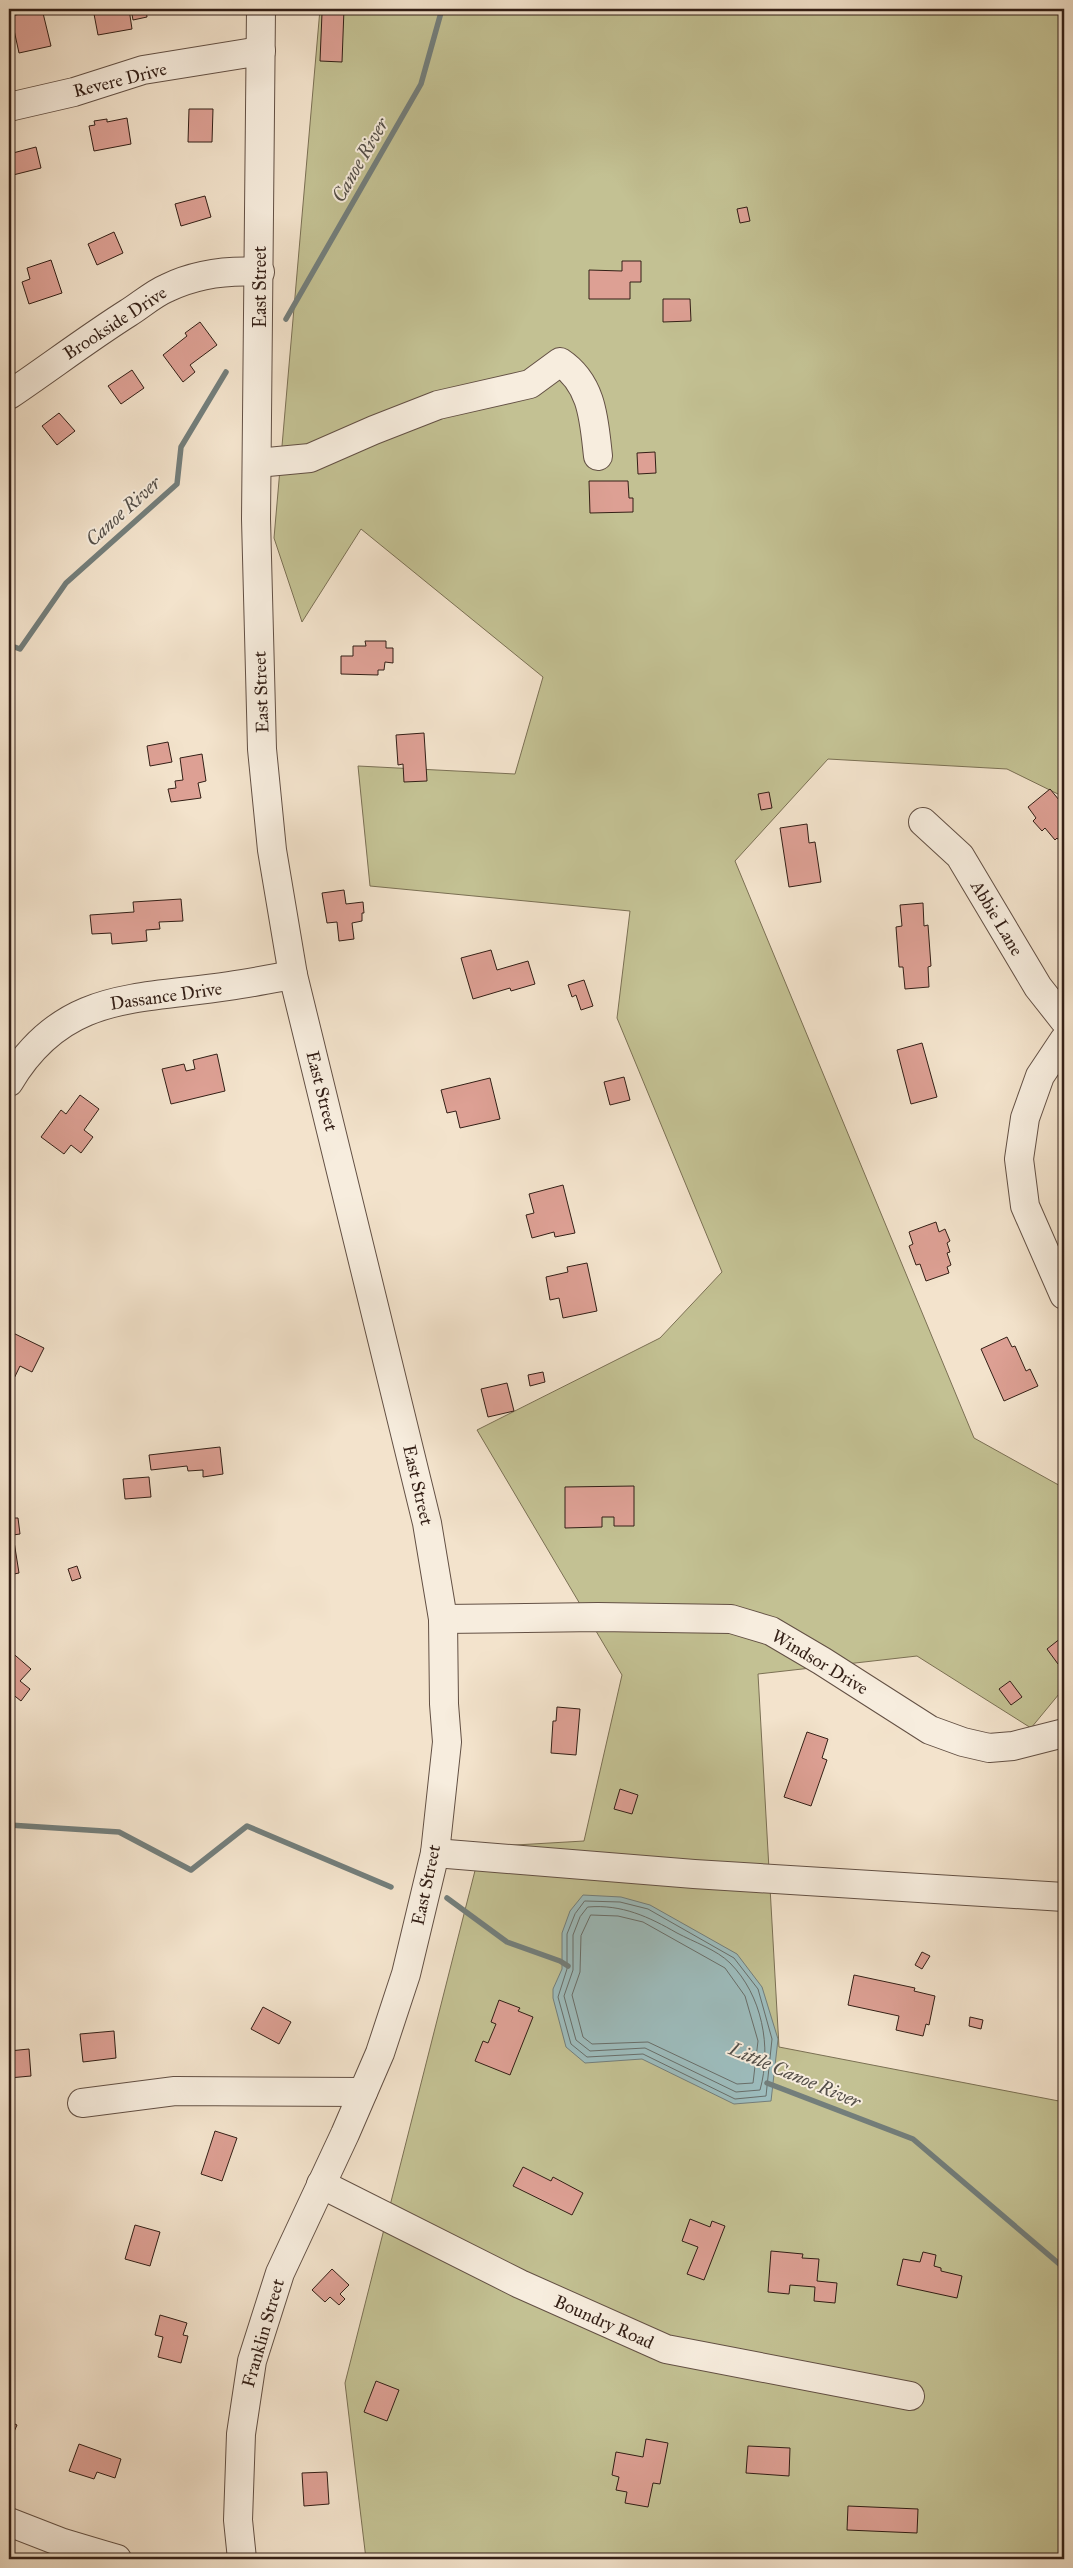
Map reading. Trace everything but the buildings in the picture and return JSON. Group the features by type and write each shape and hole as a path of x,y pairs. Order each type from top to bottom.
{"street":[{"name":"East Street","path":"261,9 257,463 258,619 262,749 272,850 293,975 428,1523 443,1619 444,1704 447,1742 435,1853 406,1974 380,2053 338,2148"},
{"name":"Revere Drive","path":"9,106 74,92 143,70 261,51"},
{"name":"Brookside Drive","path":"9,395 46,370 70,350 166,288 200,276 230,270 260,272"},
{"path":"257,463 310,458 374,430 438,406 530,384 560,362 574,371 592,406 598,456"},
{"name":"Abbie Lane","path":"923,822 960,856 1038,987 1064,1020"},
{"name":"Dassance Drive","path":"9,1082 42,1040 55,1029 85,1011 104,1004 131,998 229,986 293,975"},
{"path":"1064,1040 1040,1076 1025,1118 1020,1160 1025,1206 1064,1295"},
{"name":"Windsor Drive","path":"443,1619 598,1617 731,1619 779,1636 930,1730 963,1742 989,1748 1013,1746 1064,1733"},
{"path":"435,1853 694,1874 1064,1897"},
{"path":"82,2103 175,2091 363,2092"},
{"name":"Franklin Street","path":"242,2559 238,2520 240,2434 252,2361 280,2273 338,2148"},
{"name":"Boundry Road","path":"320,2184 520,2284 666,2349 910,2396"},
{"path":"9,2522 63,2543 117,2559"}],"shaded area":[{"path":"320,9 1064,9 1064,797 1007,769 828,759 735,861 974,1438 1064,1488 1064,1688 1031,1728 917,1656 758,1674 779,2047 1064,2102 1064,2559 366,2559 345,2383 481,1847 584,1841 622,1675 477,1430 660,1338 722,1272 617,1018 630,911 370,886 358,766 515,774 543,677 361,529 302,622 274,538"}],"water":[{"path":"583,1895 621,1897 650,1905 737,1954 762,1987 778,2039 771,2101 734,2104 642,2059 585,2063 566,2047 553,1998 553,1989 562,1969 562,1933 570,1911"}],"waterway":[{"name":"Canoe River","path":"286,319 421,84 442,9"},
{"name":"Canoe River","path":"9,645 20,649 66,583 177,484 181,447 226,372"},
{"name":"Little Canoe River","path":"9,1825 119,1832 191,1870 247,1826 391,1887"},
{"name":"Little Canoe River","path":"447,1898 507,1942 560,1961 568,1966"},
{"name":"Little Canoe River","path":"767,2083 913,2139 1064,2268"}]}
